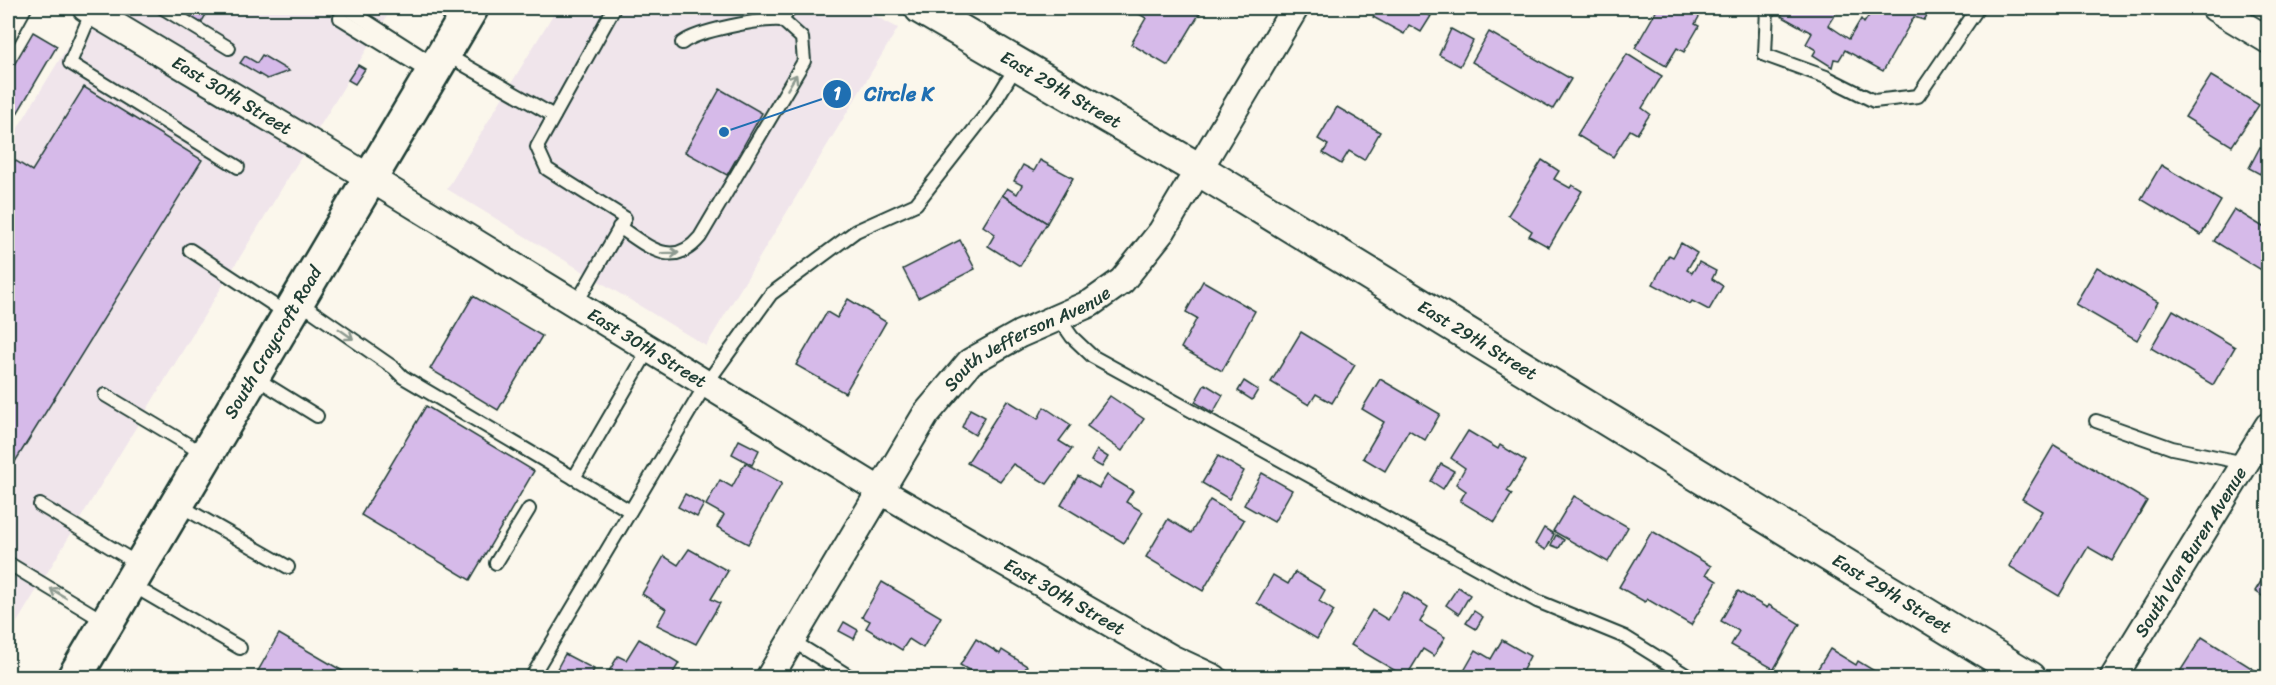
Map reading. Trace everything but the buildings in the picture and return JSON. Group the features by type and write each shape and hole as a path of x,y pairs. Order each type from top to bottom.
{"main road":[{"name":"South Craycroft Road","path":"74,678 471,8"}],"street":[{"name":"East 29th Street","path":"921,8 1198,169 2030,678"},
{"name":"South Jefferson Avenue","path":"769,678 926,414 970,362 1020,334 1090,303 1122,281 1162,231 1295,8"},
{"path":"2215,8 2268,40"},
{"name":"East 30th Street","path":"89,9 881,491 1171,658 1214,678"},
{"name":"South Van Buren Avenue","path":"2113,678 2268,426"}],"lane":[{"path":"8,39 26,8"},
{"path":"163,8 229,48"},
{"path":"615,8 537,147 547,169 623,219 659,253 678,254 693,246 804,61 802,38 782,20 770,18 715,30 689,38 682,43"},
{"path":"782,20 790,8"},
{"path":"1767,8 1765,55 1826,77 1874,101 1918,96 1978,8"},
{"path":"89,9 70,63 238,167"},
{"path":"343,13 437,65 554,116"},
{"path":"531,678 706,384 771,294 856,231 916,204 991,108 1017,64"},
{"path":"576,304 623,219"},
{"path":"190,250 293,308 394,368 403,377 630,511"},
{"path":"1058,317 1071,337 1092,356 1537,601 1625,637 1691,678"},
{"path":"574,478 649,349"},
{"path":"253,377 317,416"},
{"path":"105,394 207,455"},
{"path":"2096,421 2172,448 2245,463"},
{"path":"178,504 288,567"},
{"path":"40,505 240,648"},
{"path":"496,563 529,509"},
{"path":"8,564 108,623"},
{"path":"791,640 852,678"}],"shaded area":[{"path":"91,8 392,8 8,637 8,144"},
{"path":"557,8 860,8 898,28 706,346 447,189"}],"place":[{"name":"Circle K","path":"724,132"}]}
